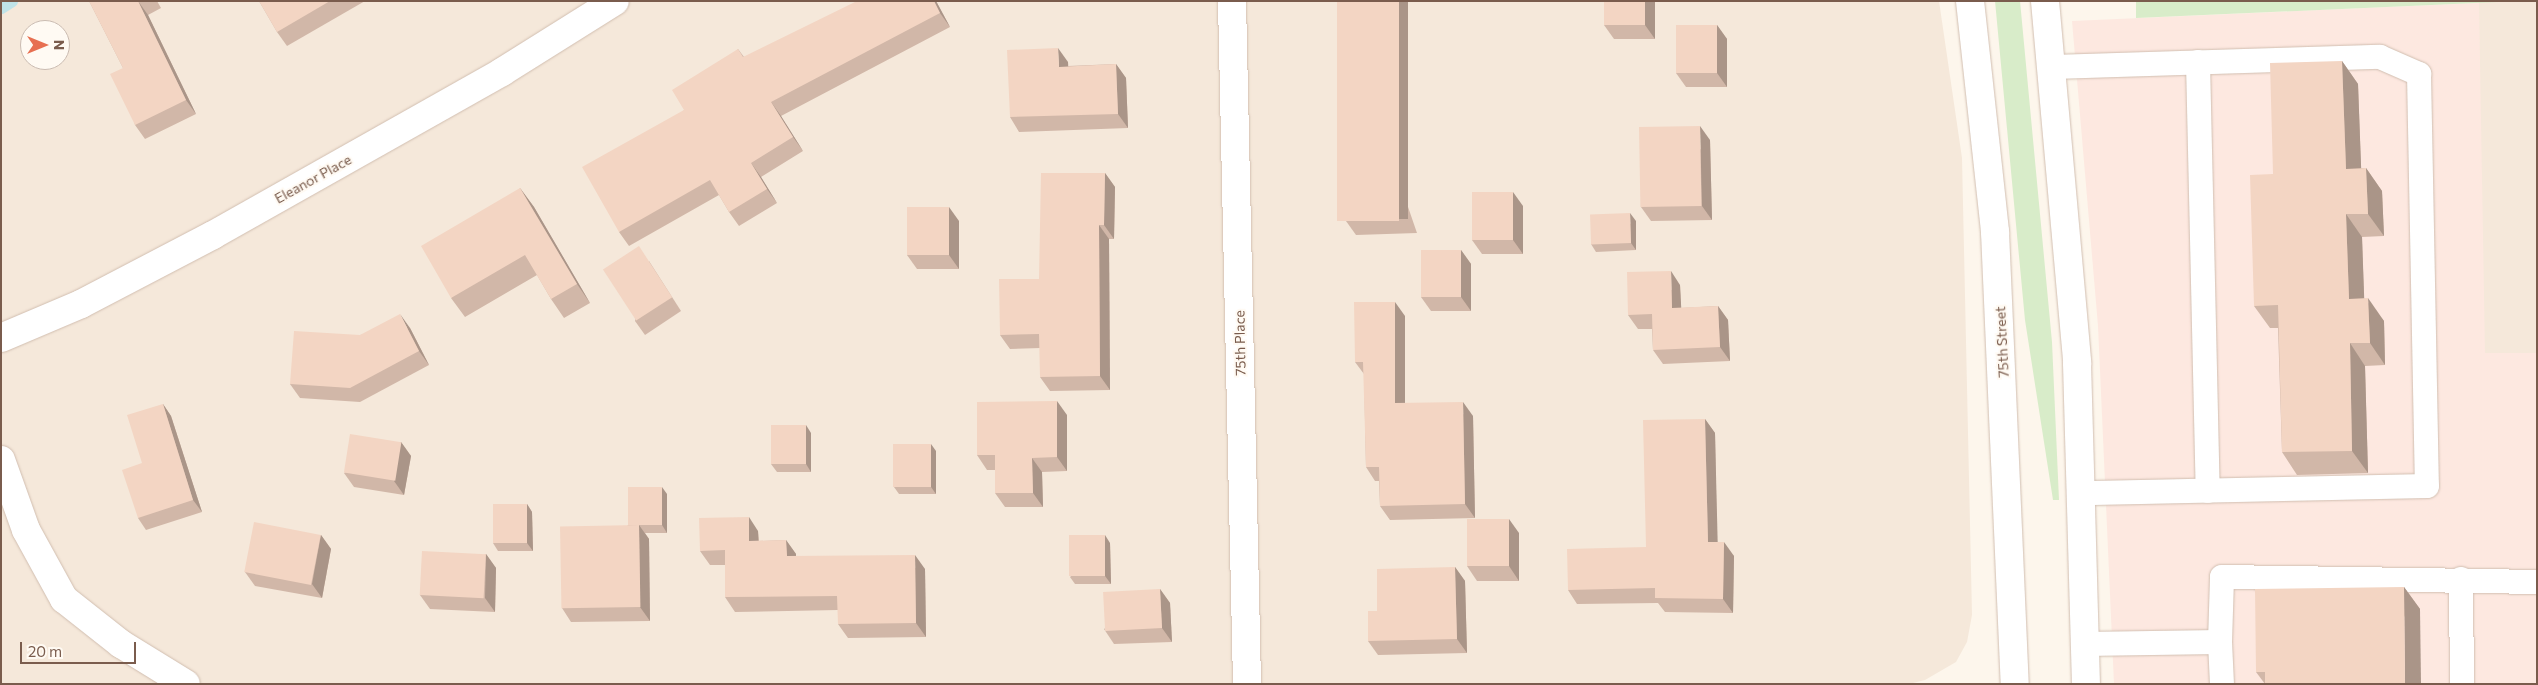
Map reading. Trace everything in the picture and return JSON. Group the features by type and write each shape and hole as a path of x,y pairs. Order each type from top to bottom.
{"street":[{"name":"Eleanor Place","path":"1,338 81,304 213,235 502,72 615,1"},
{"name":"75th Place","path":"1232,1 1247,684"},
{"name":"75th Street","path":"1970,1 1996,242 2015,684"},
{"path":"2045,1 2053,67 2077,363 2086,684"},
{"path":"1,460 26,530 64,599 121,644 186,684"}],"lane":[{"path":"2053,67 2380,57 2419,74 2427,486 2081,493"},
{"path":"2198,62 2208,491"},
{"path":"2222,684 2220,642 2222,577 2460,579 2537,582"},
{"path":"2460,579 2462,684"},
{"path":"2084,644 2220,642"}],"shaded area":[{"path":"1,1 1939,1 1962,158 1972,615 1967,642 1956,662 1925,680 1909,684 1,684"},
{"path":"2479,1 2537,1 2537,353 2479,353"},
{"path":"2479,3 2485,353 2537,353 2537,684 2114,684 2098,326 2072,21"}],"green space":[{"path":"1995,1 2020,1 2052,342 2059,500 2053,500 2025,320"},
{"path":"2136,1 2521,1 2136,18"}],"building":[{"path":"89,1 138,1 186,100 135,125 110,74 123,68"},
{"path":"259,1 330,1 277,32"},
{"path":"857,1 934,1 940,13 771,102 793,137 751,163 767,189 729,212 710,180 619,232 582,167 684,110 672,90 738,49 743,57"},
{"path":"1337,1 1399,1 1399,221 1337,221"},
{"path":"1604,1 1645,1 1645,25 1604,25"},
{"path":"1676,25 1717,25 1717,73 1676,73"},
{"path":"1058,48 1059,67 1116,64 1118,114 1010,117 1007,50"},
{"path":"2342,61 2346,169 2366,168 2368,214 2346,214 2349,299 2368,298 2370,343 2350,343 2352,451 2282,452 2278,305 2254,306 2250,175 2273,174 2270,63"},
{"path":"1700,126 1701,206 1640,207 1639,127"},
{"path":"1041,173 1105,173 1104,225 1099,225 1100,376 1040,377 1039,334 1000,335 999,279 1039,279"},
{"path":"520,188 577,284 551,299 525,255 451,298 421,246"},
{"path":"1472,192 1513,192 1513,240 1472,240"},
{"path":"907,207 949,207 949,255 907,255"},
{"path":"1630,213 1631,243 1591,244 1590,214"},
{"path":"639,246 672,297 636,321 603,269"},
{"path":"1421,250 1461,250 1461,297 1421,297"},
{"path":"1671,271 1672,308 1718,306 1720,347 1653,350 1652,314 1628,315 1627,272"},
{"path":"1354,302 1395,302 1395,403 1463,402 1465,504 1380,506 1379,467 1366,467 1363,362 1355,362"},
{"path":"400,314 419,351 350,388 290,384 294,331 360,335"},
{"path":"1057,401 1057,457 1032,458 1033,493 995,493 995,455 977,455 977,402"},
{"path":"163,404 193,500 138,518 122,470 142,463 127,415"},
{"path":"1705,419 1708,542 1724,542 1723,599 1655,598 1655,588 1568,590 1567,549 1646,547 1643,420"},
{"path":"771,425 806,425 806,464 771,464"},
{"path":"350,434 401,442 395,481 344,473"},
{"path":"893,444 931,444 931,487 893,487"},
{"path":"628,487 662,487 662,525 628,525"},
{"path":"493,504 527,504 527,543 493,543"},
{"path":"749,517 749,541 786,540 787,556 915,555 916,623 838,624 837,596 725,597 725,550 700,551 699,518"},
{"path":"1467,519 1509,519 1509,566 1467,566"},
{"path":"254,522 321,535 311,585 244,572"},
{"path":"639,525 640,607 561,608 560,526"},
{"path":"1069,535 1105,535 1105,576 1069,576"},
{"path":"422,551 486,554 484,598 420,595"},
{"path":"1455,567 1457,639 1368,641 1368,611 1377,611 1377,569"},
{"path":"2404,587 2405,684 2265,684 2265,672 2256,672 2255,589"},
{"path":"1160,589 1162,628 1105,631 1103,592"}],"waterway":[{"path":"1,8 12,1"}]}
